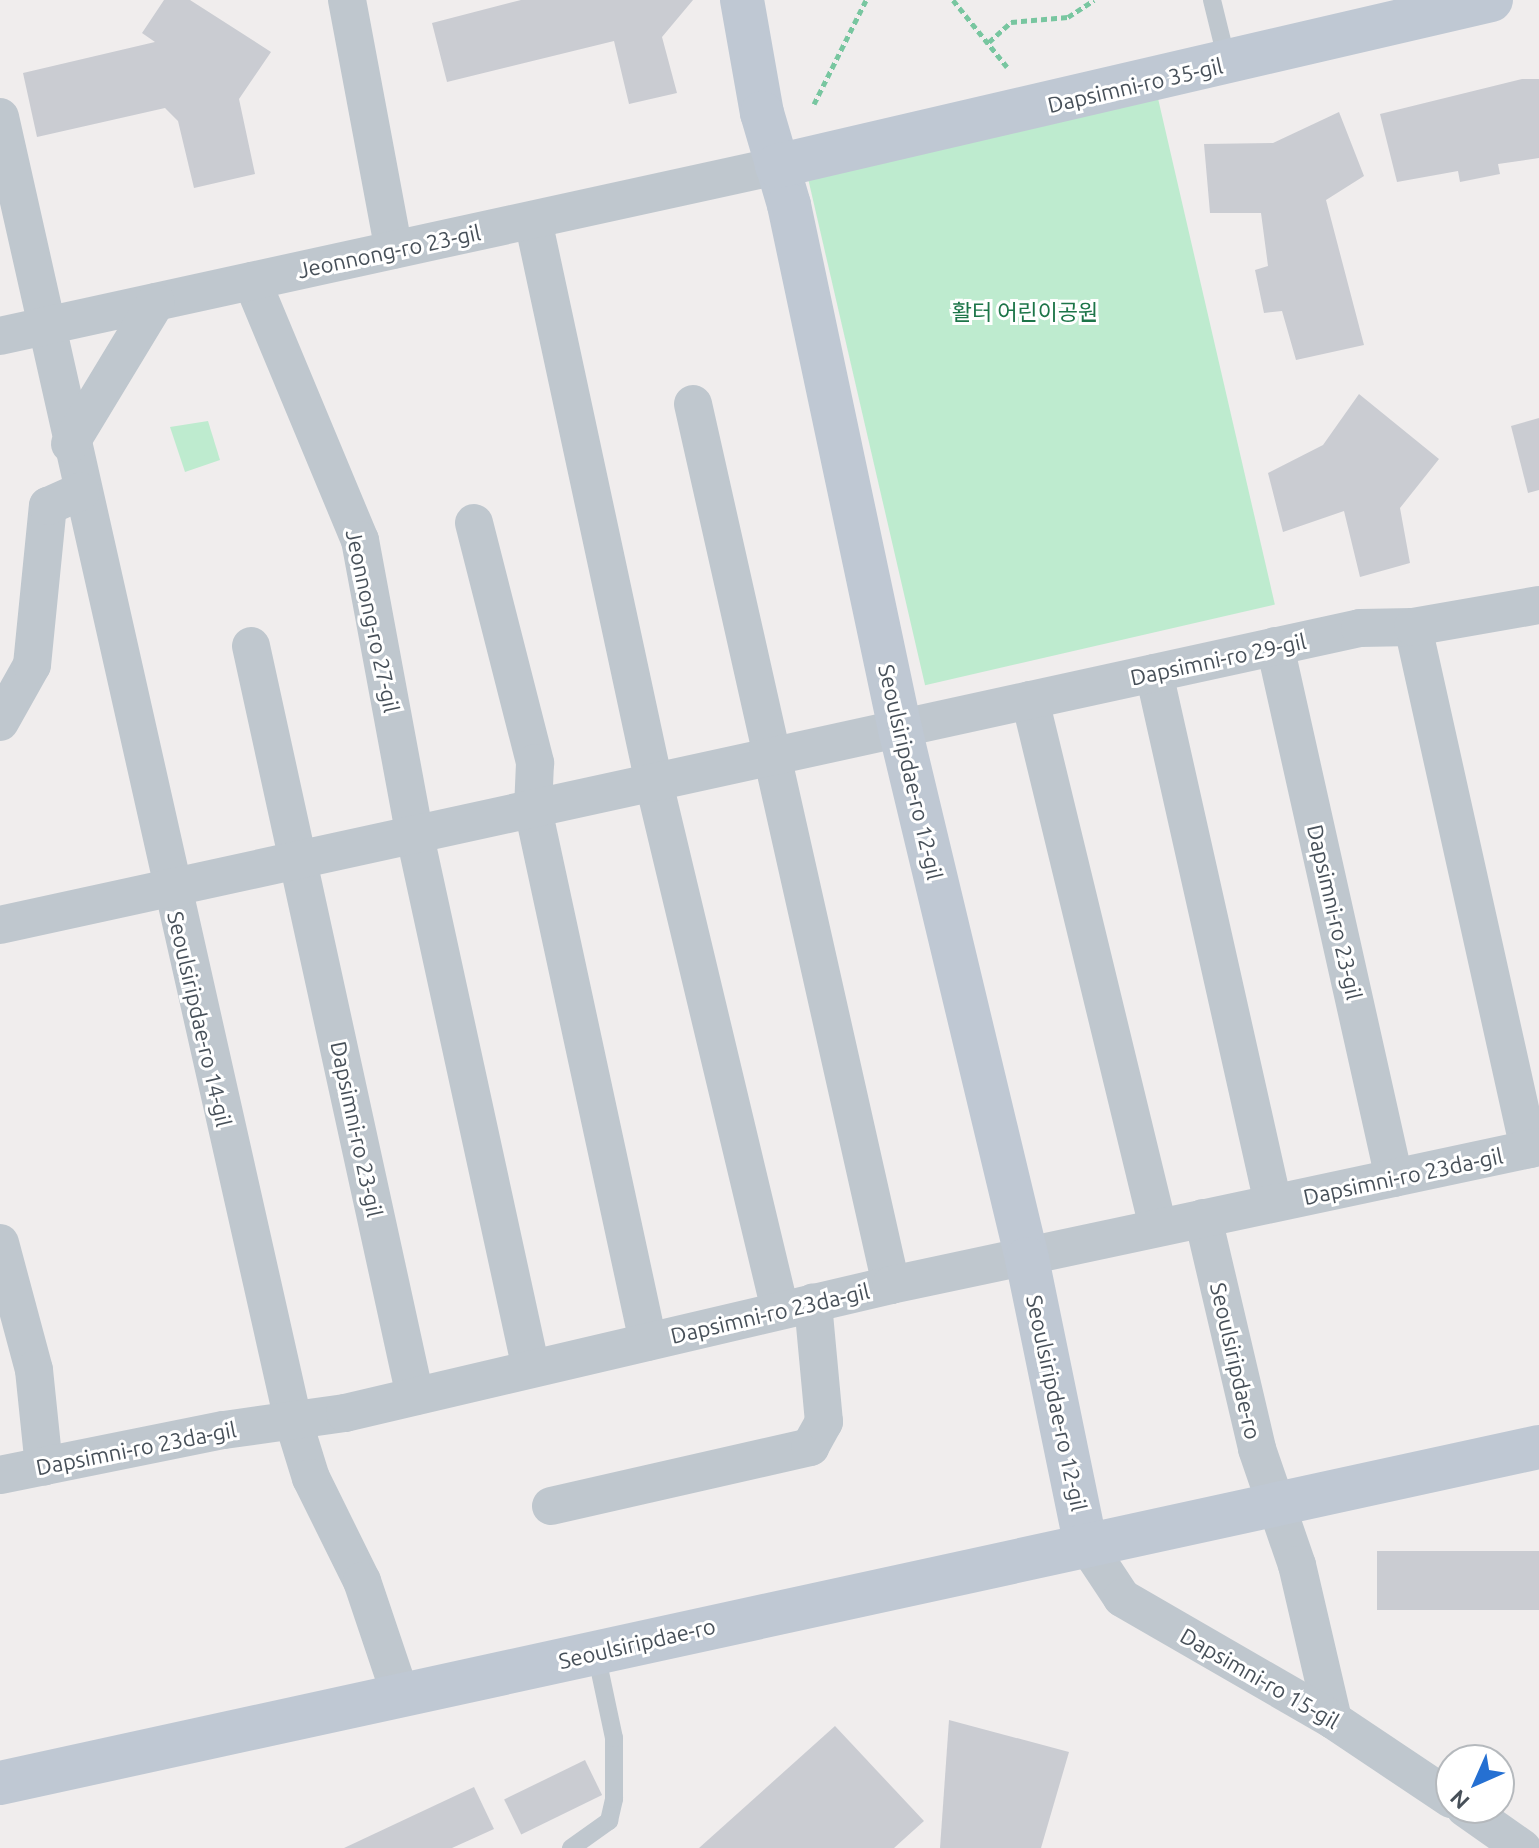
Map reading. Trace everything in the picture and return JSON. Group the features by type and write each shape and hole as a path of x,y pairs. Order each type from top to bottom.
{"street":[{"path":"347,0 394,250"},
{"name":"Seoulsiripdae-ro 12-gil","path":"742,0 900,729 1027,1259 1085,1542"},
{"name":"Dapsimni-ro 35-gil","path":"777,166 1228,64 1491,0"},
{"name":"Seoulsiripdae-ro 14-gil","path":"0,117 43,326 293,1420 311,1478 362,1581 401,1697"},
{"name":"Jeonnong-ro 23-gil","path":"0,336 777,166"},
{"path":"533,220 654,783 797,1306 824,1422 810,1447 551,1506"},
{"name":"Jeonnong-ro 27-gil","path":"252,281 360,540 415,836"},
{"path":"70,444 156,302"},
{"path":"693,404 891,1285"},
{"path":"0,722 32,665 48,506 81,491"},
{"path":"474,523 535,763 533,809 648,1342"},
{"name":"Dapsimni-ro 29-gil","path":"900,729 1360,628 1413,627 1539,605"},
{"path":"1413,627 1534,1148"},
{"path":"251,646 299,861"},
{"name":"Dapsimni-ro 23-gil","path":"1275,646 1394,1178"},
{"path":"1154,673 1273,1203"},
{"path":"1030,700 1158,1227"},
{"path":"0,925 900,729"},
{"path":"415,836 531,1369"},
{"name":"Dapsimni-ro 23-gil","path":"299,861 415,1396"},
{"name":"Dapsimni-ro 23da-gil","path":"0,1475 415,1396 891,1285 1027,1259 1158,1227 1534,1148"},
{"name":"Seoulsiripdae-ro","path":"1203,1218 1274,1502"},
{"path":"0,1243 34,1370 44,1466"},
{"name":"Seoulsiripdae-ro","path":"0,1783 401,1697 1085,1542 1539,1447"},
{"path":"1274,1502 1297,1565 1333,1720"},
{"name":"Dapsimni-ro 15-gil","path":"1085,1542 1122,1598 1333,1720 1435,1788"},
{"path":"1488,1824 1522,1848"}],"lane":[{"path":"1212,0 1228,64"},
{"path":"571,1848 609,1821 614,1799 614,1738 596,1652"}],"path":[{"path":"814,104 866,0"},
{"path":"953,0 1007,67"},
{"path":"989,42 1011,22 1068,17 1094,0"}],"green space":[{"name":"활터 어린이공원","path":"1157,94 1275,605 925,685 807,175"},
{"path":"208,421 220,460 185,472 170,427"}],"building":[{"path":"164,0 190,0 271,52 239,99 255,174 194,188 178,121 165,108 37,137 23,73 155,42 142,33"},
{"path":"521,0 693,0 662,37 677,93 629,104 614,41 447,82 432,23"},
{"path":"1522,79 1539,79 1539,158 1498,164 1500,174 1460,182 1458,171 1397,182 1380,114"},
{"path":"1339,112 1364,176 1326,200 1364,345 1296,360 1282,311 1264,313 1255,270 1268,266 1261,213 1210,213 1204,144 1273,143"},
{"path":"1359,394 1439,459 1400,508 1410,563 1360,577 1344,511 1283,532 1268,473 1323,445"},
{"path":"1539,418 1539,490 1528,493 1511,426"},
{"path":"1377,1551 1539,1551 1539,1610 1377,1610"},
{"path":"949,1720 1069,1752 1041,1848 940,1848"},
{"path":"835,1726 924,1821 894,1848 699,1848"},
{"path":"585,1760 602,1795 521,1835 504,1799"},
{"path":"474,1787 494,1829 452,1848 344,1848"}]}
